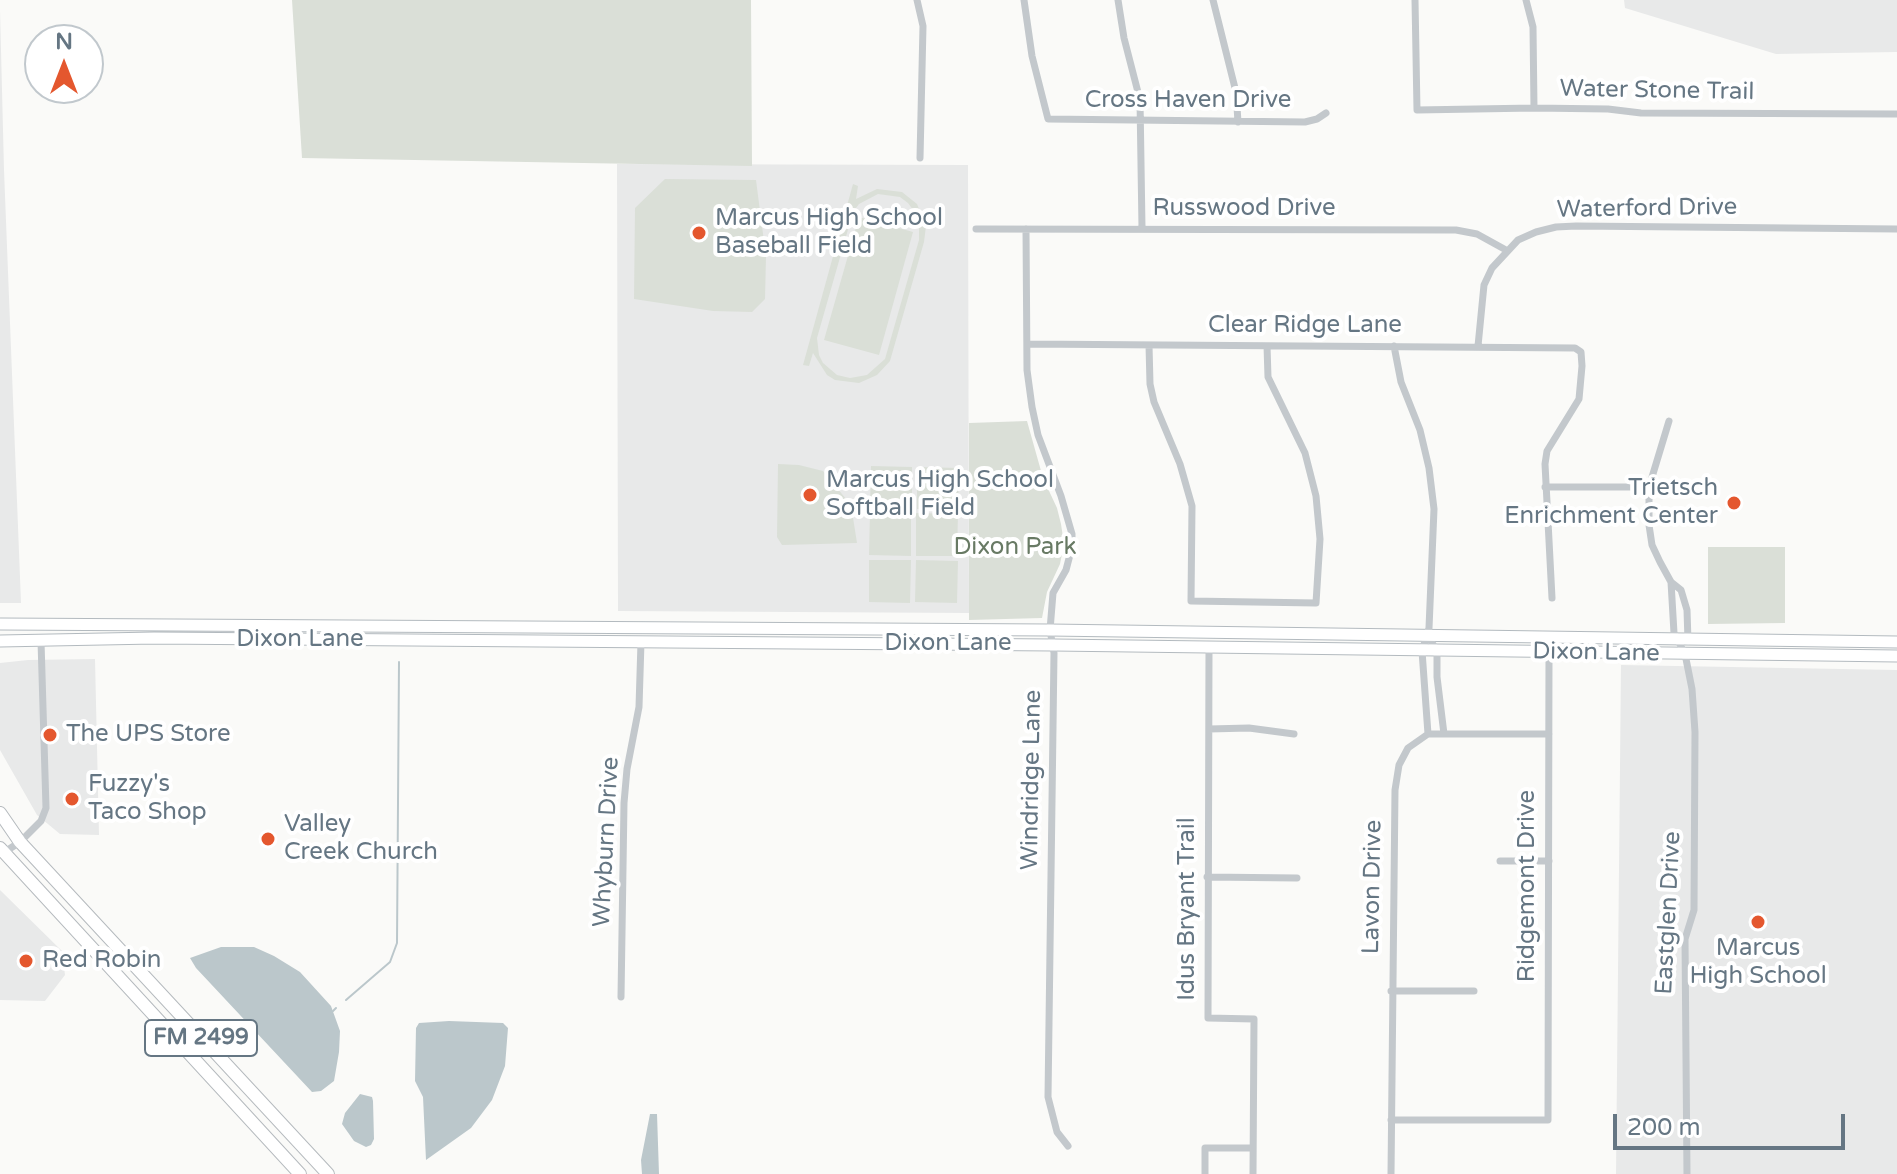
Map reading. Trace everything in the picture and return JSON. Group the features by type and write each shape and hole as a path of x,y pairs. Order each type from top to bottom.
{"main road":[{"name":"Dixon Lane","path":"0,624 1050,630 1897,642"},
{"path":"41,624 41,641"},
{"path":"224,625 226,639"},
{"path":"492,641 493,627"},
{"name":"Dixon Lane","path":"0,641 226,639 1054,645 1897,656"},
{"path":"1743,640 1743,655"},
{"path":"1884,642 1884,655"},
{"name":"FM 2499","path":"0,813 20,842 328,1174"},
{"name":"FM 2499","path":"2,851 300,1174"},
{"path":"282,1154 297,1141"}],"street":[{"path":"917,0 923,26 920,158"},
{"name":"Cross Haven Drive","path":"1024,0 1032,56 1048,119 1305,122 1326,113"},
{"path":"1118,0 1124,38 1137,83 1142,122 1142,228"},
{"path":"1213,0 1236,92 1238,122"},
{"name":"Water Stone Trail","path":"1415,0 1417,110 1534,108 1608,109 1641,113 1897,114"},
{"path":"1526,0 1533,27 1534,108"},
{"name":"Waterford Drive","path":"1506,250 1518,240 1556,227 1897,229"},
{"name":"Russwood Drive","path":"976,229 1456,230 1477,234 1506,250"},
{"name":"Windridge Lane","path":"1026,229 1027,370 1038,435 1072,534 1066,570 1053,593 1050,630 1054,645 1048,1097 1057,1132 1068,1146"},
{"path":"1478,346 1484,285 1506,250"},
{"name":"Clear Ridge Lane","path":"1027,344 1571,347 1581,352 1582,384 1579,399 1547,451 1545,487"},
{"path":"1149,345 1150,384 1154,402 1183,474 1192,506 1191,601 1316,603 1320,539 1316,496 1305,453 1268,377 1267,346"},
{"path":"1394,346 1401,382 1420,430 1434,509 1428,636 1422,651 1428,734 1549,734"},
{"name":"Eastglen Drive","path":"1669,421 1649,487 1649,525 1652,545 1671,582 1693,696 1694,910 1685,939 1687,1174"},
{"path":"1552,598 1545,487 1649,487"},
{"name":"Eastglen Drive","path":"1671,582 1681,590 1687,610 1682,638"},
{"path":"1428,636 1437,651 1444,734"},
{"path":"2,851 20,842 41,821 46,808 41,641"},
{"name":"Whyburn Drive","path":"621,997 624,803 639,707 641,642"},
{"name":"Idus Bryant Trail","path":"1209,647 1208,1018 1254,1019 1253,1174"},
{"name":"Ridgemont Drive","path":"1391,1120 1548,1120 1549,652"},
{"path":"1209,729 1249,728 1294,734"},
{"name":"Lavon Drive","path":"1391,1174 1396,777 1402,756 1428,734"},
{"path":"1500,861 1549,861"},
{"path":"1207,877 1297,878"},
{"path":"1391,991 1474,991"},
{"path":"1205,1174 1205,1148 1253,1148"}],"shaded area":[{"path":"1624,0 1897,0 1897,52 1776,54 1625,8"},
{"path":"0,10 4,170 21,603 0,603"},
{"path":"617,164 968,165 969,613 618,611"},
{"path":"95,659 99,835 60,834 37,815 0,750 0,663"},
{"name":"Marcus High School","path":"1621,665 1897,670 1897,1174 1616,1174"},
{"path":"0,890 62,951 65,975 45,1001 0,1000"},
{"path":"221,947 254,947 274,956 300,972 331,1006 340,1031 339,1052 334,1081 321,1091 312,1092 190,958"},
{"path":"419,1023 503,1023 508,1028 505,1066 492,1100 471,1128 426,1160 423,1097 415,1081 416,1028"},
{"path":"360,1094 372,1097 373,1101 374,1139 366,1147 354,1141 342,1124 345,1113"},
{"path":"650,1114 657,1114 659,1174 642,1174 641,1160"}],"green space":[{"path":"292,0 751,0 752,166 302,158"},
{"name":"Marcus High School Baseball Field","path":"665,179 756,180 766,257 765,299 752,312 713,311 634,299 635,208"},
{"path":"853,184 858,186 856,199 877,189 902,192 917,204 926,226 890,361 877,375 859,383 835,380 827,375 813,353 809,366 803,365","holes":["878,194 900,197 919,218 919,240 885,359 867,375 850,378 837,375 823,363 817,338 853,212 859,204"]},
{"path":"859,217 913,232 879,355 824,340"},
{"name":"Dixon Park","path":"1027,421 1043,478 1061,524 1064,544 1060,564 1047,592 1042,618 969,620 969,423"},
{"name":"Marcus High School Softball Field","path":"778,464 823,471 851,505 857,543 782,545 777,537"},
{"path":"871,466 912,467 912,509 870,509"},
{"path":"917,467 959,468 958,510 917,509"},
{"path":"870,513 911,514 911,556 869,555"},
{"path":"916,513 958,514 957,556 916,556"},
{"path":"1708,547 1785,547 1785,623 1708,624"},
{"path":"869,560 911,560 910,603 869,602"},
{"path":"916,560 958,561 957,603 915,602"}],"waterway":[{"path":"346,1000 390,962 397,943 399,662"},
{"path":"333,1011 336,1008"}],"place":[{"name":"Marcus High School Baseball Field","path":"699,233"},
{"name":"Marcus High School Softball Field","path":"810,495"},
{"name":"Trietsch Enrichment Center","path":"1734,503"},
{"name":"The UPS Store","path":"50,735"},
{"name":"Fuzzy's Taco Shop","path":"72,799"},
{"name":"Valley Creek Church","path":"268,839"},
{"name":"Marcus High School","path":"1758,922"},
{"name":"Red Robin","path":"26,961"}]}
